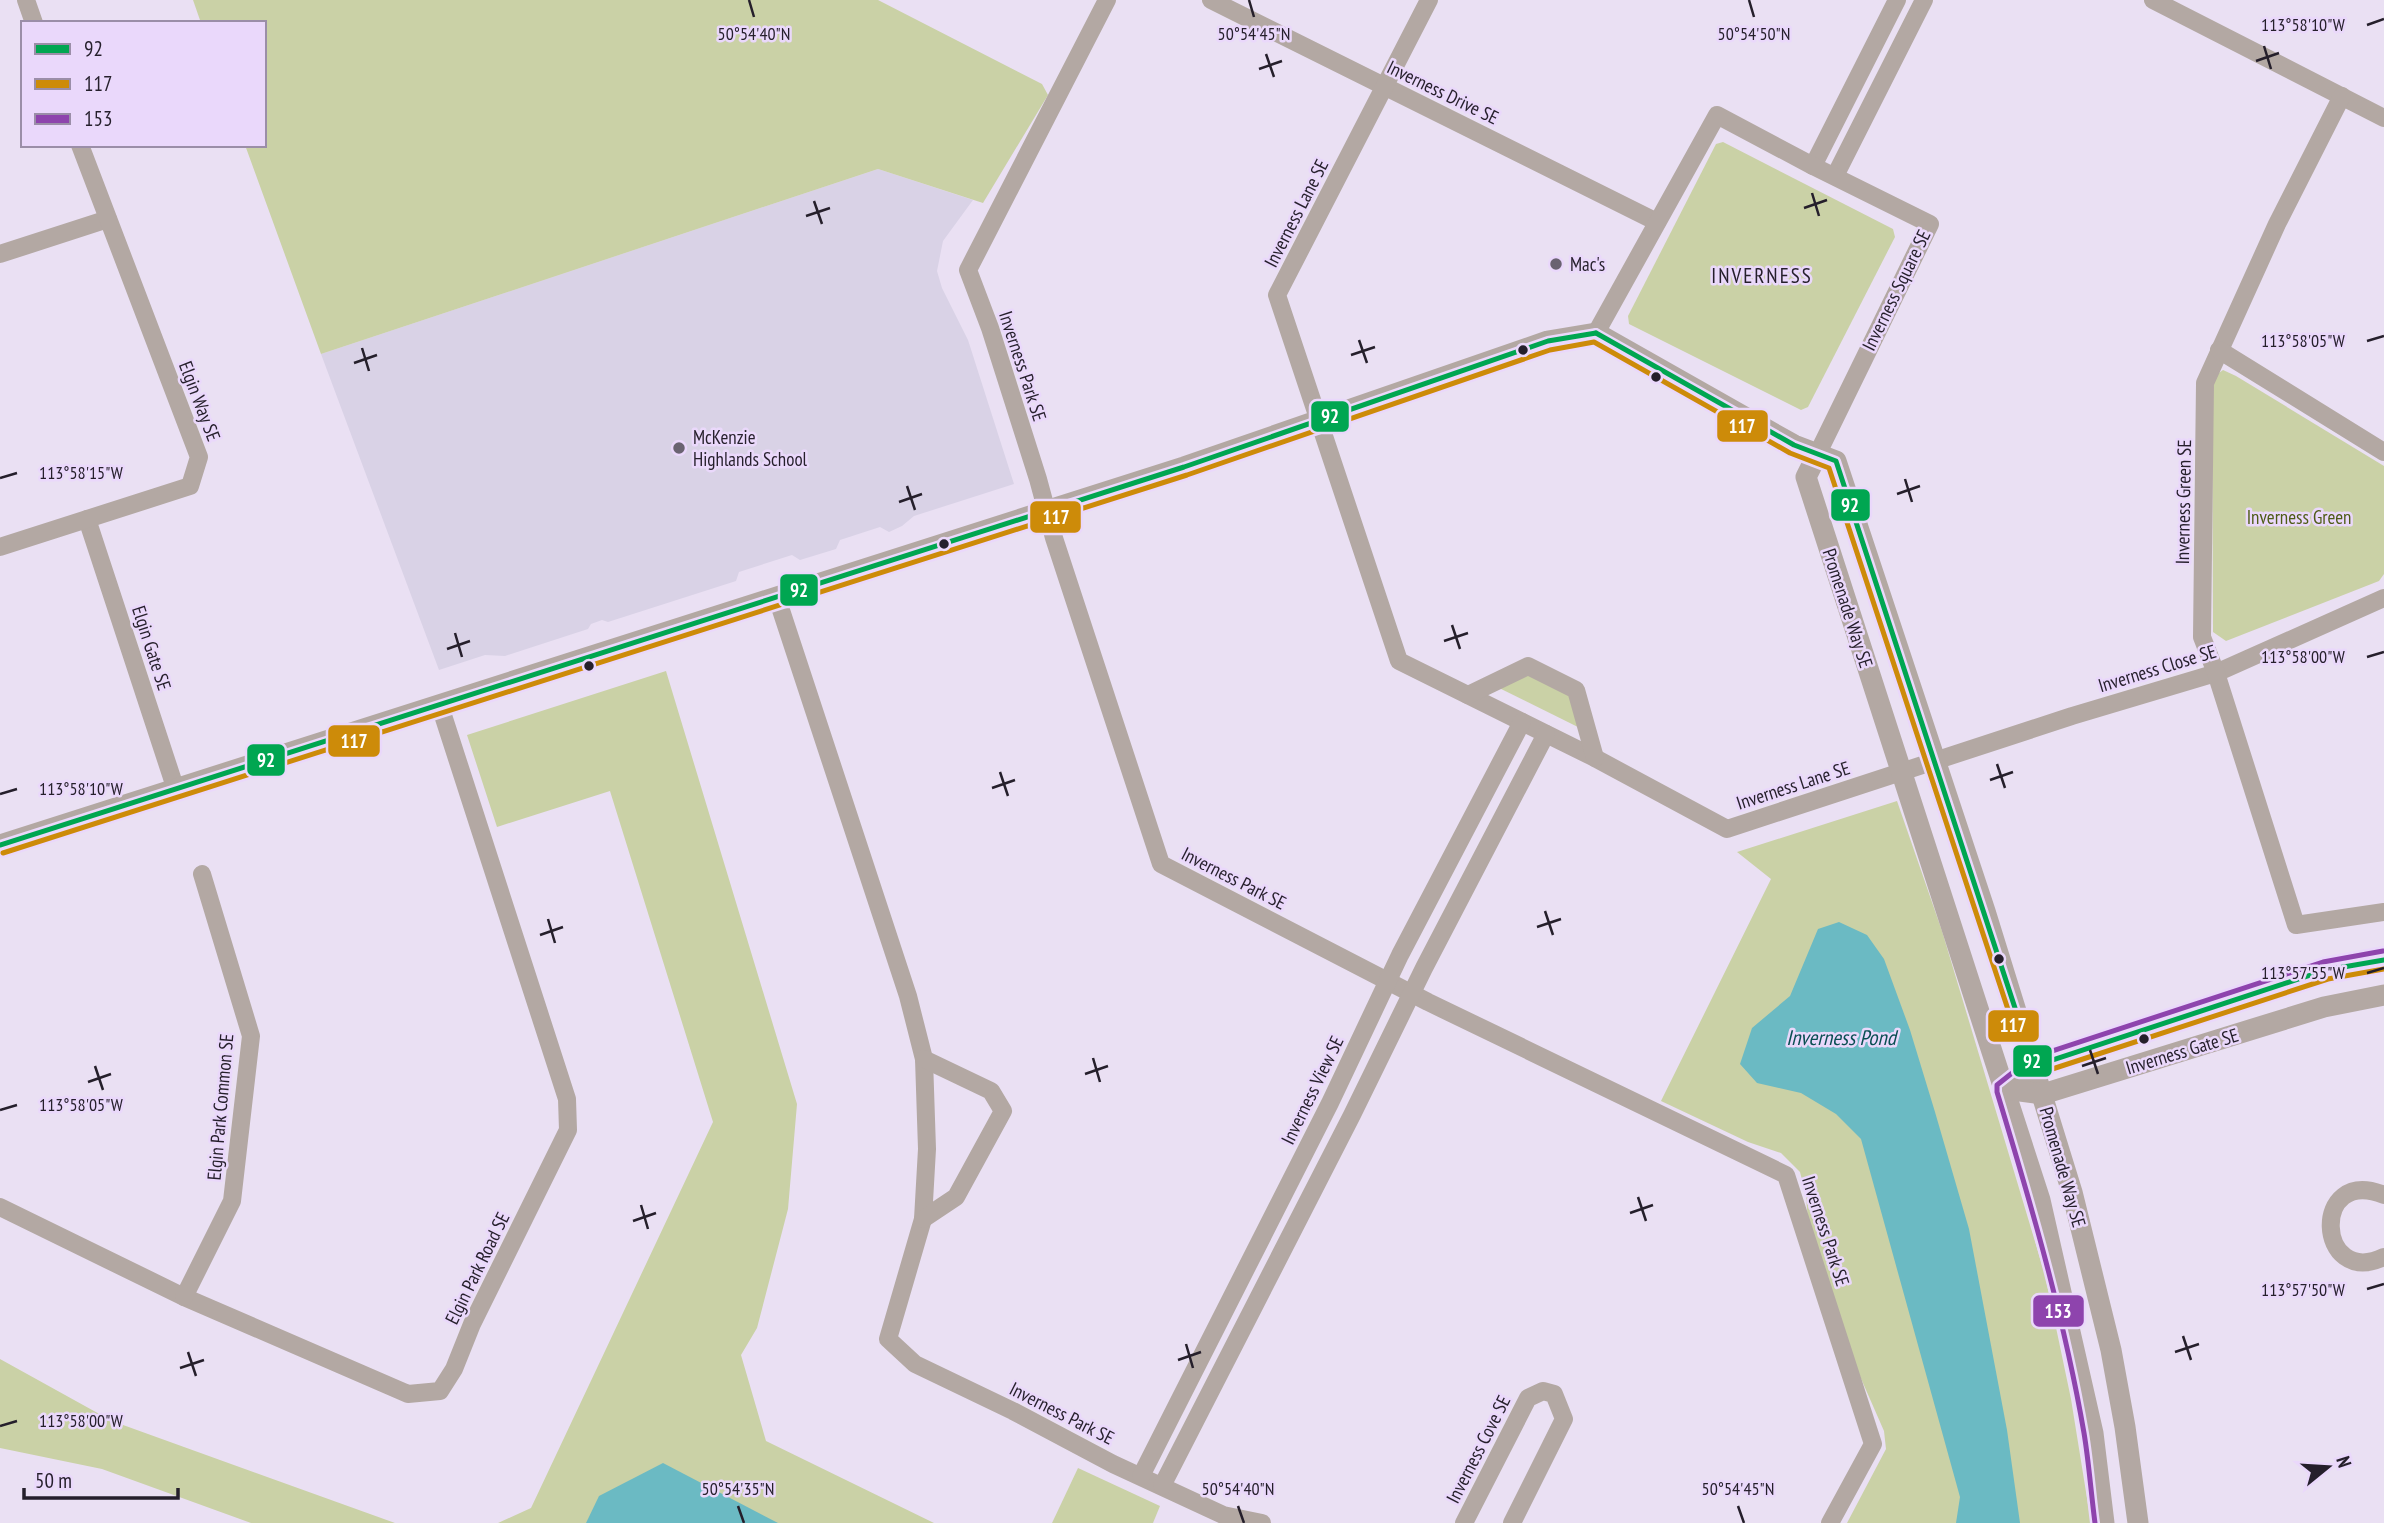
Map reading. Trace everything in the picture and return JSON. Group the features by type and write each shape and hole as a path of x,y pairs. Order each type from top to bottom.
{"street":[{"path":"26,0 33,21"},
{"name":"Inverness Park SE","path":"1107,0 968,270 990,328 1038,479 1045,511 1161,864 1412,994 1786,1175 1873,1444 1830,1523"},
{"name":"Inverness Drive SE","path":"1211,0 1657,222"},
{"name":"Inverness Lane SE","path":"1429,0 1277,295 1399,661 1595,758 1727,829 1935,761"},
{"path":"1813,166 1896,0"},
{"path":"1835,176 1924,0"},
{"path":"2153,0 2384,118"},
{"name":"Inverness Green SE","path":"2342,96 2277,224 2205,383 2202,637 2216,673 2296,925 2384,912"},
{"name":"Inverness Square SE","path":"1596,333 1717,115 1930,224 1816,455"},
{"name":"Elgin Way SE","path":"0,547 190,486 199,457 81,147"},
{"path":"0,254 108,219"},
{"path":"0,845 1184,467 1548,341 1596,333 1816,455"},
{"path":"2219,350 2384,452"},
{"name":"Promenade Way SE","path":"2104,1523 2093,1433 2039,1200 1806,477 1816,455 1836,461 2043,1094 2111,1350 2138,1523"},
{"name":"Elgin Gate SE","path":"87,519 176,790"},
{"name":"Inverness Park SE","path":"778,598 908,996 924,1059 927,1149 923,1219 888,1339 915,1364 1141,1476 1223,1515 1262,1523"},
{"name":"Inverness Close SE","path":"1935,761 2216,673 2384,598"},
{"path":"1468,695 1528,666 1576,690 1595,758"},
{"name":"Elgin Park Road SE","path":"0,1207 184,1297 408,1394 440,1391 454,1369 472,1324 568,1130 567,1099 440,706"},
{"name":"Inverness View SE","path":"1141,1476 1330,1103 1388,980 1522,722"},
{"path":"1162,1486 1546,734"},
{"name":"Elgin Park Common SE","path":"184,1297 232,1201 251,1036 202,874"},
{"name":"Inverness Gate SE","path":"2005,1089 2034,1066 2326,970 2384,960"},
{"name":"Inverness Gate SE","path":"2005,1089 2043,1094 2324,1007 2384,995"},
{"path":"923,1219 956,1197 1003,1111 991,1091 924,1059"},
{"path":"2384,1195 2362,1190 2350,1193 2333,1209 2329,1221 2330,1233 2341,1254 2351,1260 2363,1262 2384,1257"},
{"name":"Inverness Cove SE","path":"1464,1523 1528,1398 1543,1391 1554,1394 1564,1419 1512,1523"}],"shaded area":[{"name":"McKenzie Highlands School","path":"878,169 973,200 943,241 937,271 942,288 968,340 1014,484 914,516 889,532 880,527 840,540 836,549 800,560 792,555 739,572 736,581 608,622 602,620 591,624 588,629 505,656 485,655 439,670 321,354"}],"green space":[{"path":"193,0 878,0 1042,84 1048,95 983,203 878,169 321,354 246,147 266,147 266,21 200,21"},
{"path":"1723,142 1893,229 1895,237 1808,407 1801,410 1629,324 1628,316 1716,144"},
{"name":"Inverness Green","path":"2223,370 2384,466 2384,574 2379,581 2226,641 2213,632 2212,378"},
{"path":"1528,666 1576,690 1588,732 1491,684"},
{"path":"666,671 797,1104 788,1209 757,1328 741,1355 766,1441 934,1523 498,1523 531,1508 713,1122 610,791 497,827 467,735"},
{"path":"1897,801 1942,931 2045,1275 2071,1399 2091,1523 1847,1523 1886,1449 1884,1431 1852,1358 1808,1222 1806,1196 1800,1172 1781,1153 1748,1142 1661,1101 1771,879 1737,852"},
{"path":"0,1359 112,1421 395,1523 251,1523 102,1469 0,1448"},
{"path":"1078,1468 1160,1506 1153,1523 1052,1523"}],"water":[{"name":"Inverness Pond","path":"1839,922 1867,935 1884,959 1910,1030 1935,1112 1969,1229 2007,1430 2020,1523 1956,1523 1960,1497 1861,1139 1836,1114 1801,1093 1757,1083 1740,1064 1752,1028 1790,996 1818,929"},
{"path":"663,1463 778,1523 586,1523 599,1496"}],"transit line":[{"name":"92","path":"1596,333 1794,445 1836,461 2034,1066 2326,970 2384,960"},
{"name":"92","path":"0,845 1184,467 1548,341 1596,333"},
{"name":"117","path":"3,853 1187,475 1550,350 1594,342 1790,453 1829,468 2029,1073 2037,1074 2328,979 2384,969"},
{"name":"153","path":"2095,1523 2084,1433 2067,1347 1997,1085 2031,1058 2323,962 2383,951"}],"place":[{"name":"Mac's","path":"1556,264"},
{"name":"McKenzie Highlands School","path":"679,448"}],"district":[{"name":"INVERNESS","path":"1762,276"}]}
